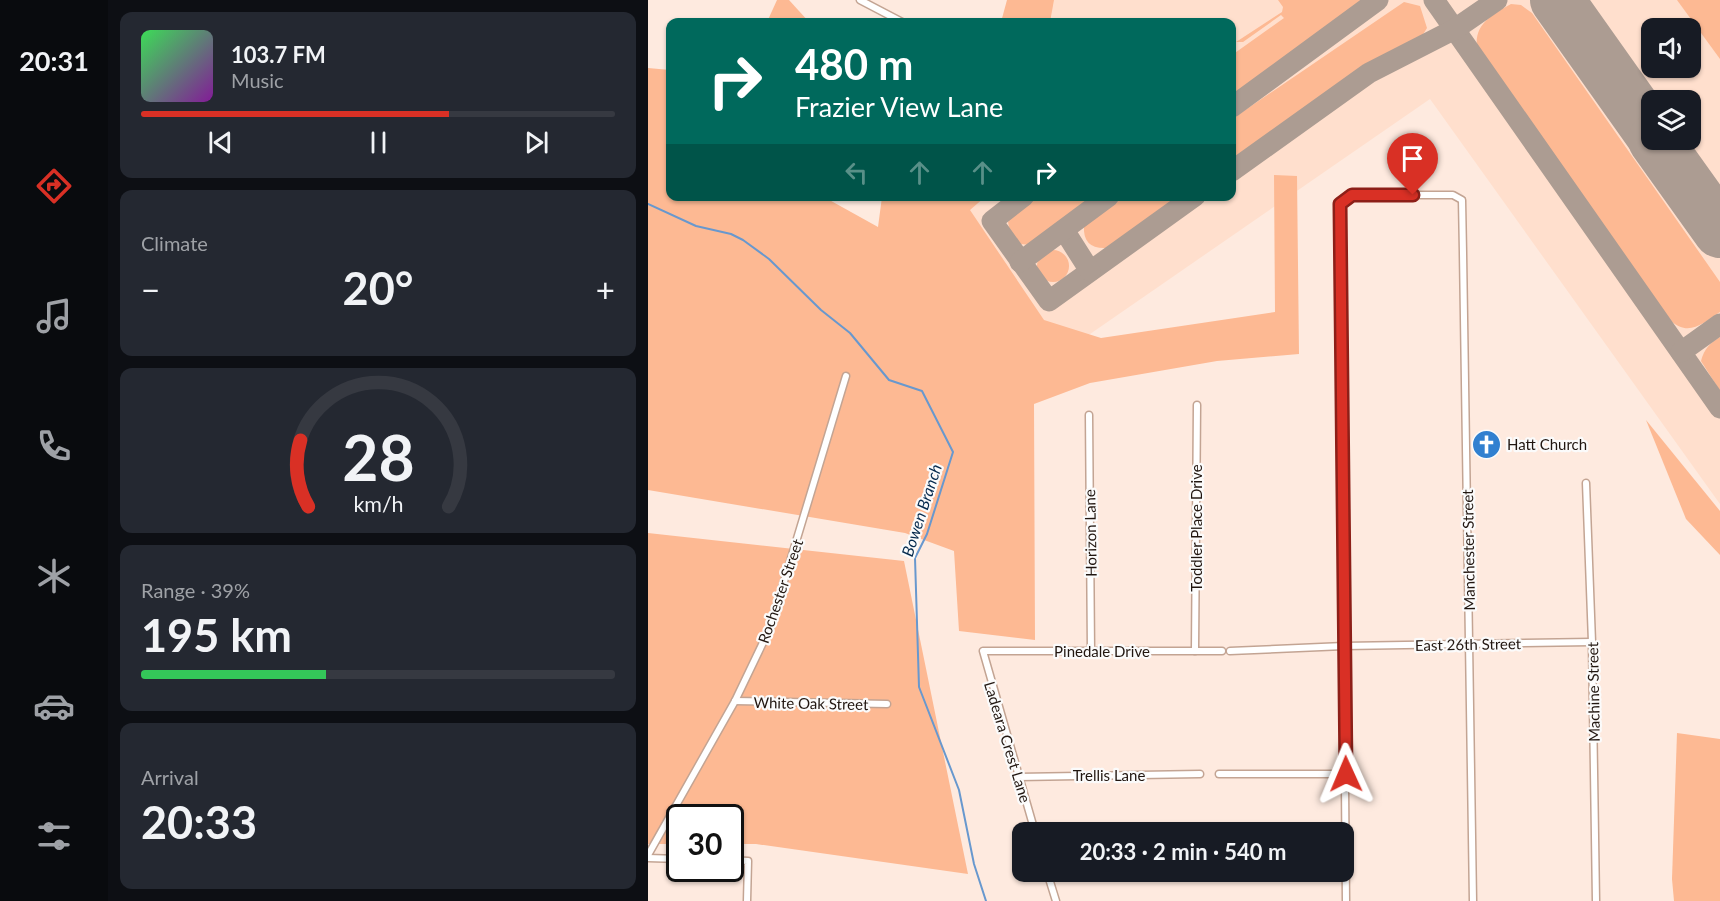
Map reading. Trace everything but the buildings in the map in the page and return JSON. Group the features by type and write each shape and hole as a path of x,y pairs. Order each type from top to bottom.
{"street":[{"path":"860,0 894,18"},
{"name":"Manchester Street","path":"1344,646 1340,204 1352,195 1453,195 1462,200 1473,901"},
{"name":"Rochester Street","path":"648,857 735,701 774,617 846,376"},
{"name":"Toddler Place Drive","path":"1195,651 1197,405"},
{"name":"Horizon Lane","path":"1089,415 1091,651"},
{"name":"Machine Street","path":"1586,483 1592,642 1596,901"},
{"name":"East 26th Street","path":"1344,646 1592,642"},
{"path":"1230,651 1344,646 1346,901"},
{"name":"Pinedale Drive","path":"982,651 1221,651"},
{"name":"Ladeara Crest Lane","path":"982,651 1032,822"},
{"name":"White Oak Street","path":"735,701 886,704"},
{"name":"Trellis Lane","path":"1018,777 1200,774"},
{"path":"1219,774 1346,774"},
{"path":"648,857 666,858"},
{"path":"744,861 748,861 747,901"},
{"path":"1050,882 1056,901"}],"shaded area":[{"path":"777,0 789,0 805,18 769,18"},
{"path":"1007,0 1054,0 1051,18 1002,18"},
{"path":"1017,0 1720,0 1720,504 1430,99 1051,361 965,201 1236,201 1236,18 1011,18"},
{"path":"1278,0 1377,0 1236,100 1236,52 1284,18 1281,15 1243,42 1236,42 1282,12 1283,7"},
{"path":"1677,0 1720,0 1720,59 1701,33 1701,18 1690,18"},
{"path":"1404,2 1420,6 1427,28 1419,41 1343,80 1236,156 1236,116"},
{"path":"1511,4 1521,5 1532,13 1720,282 1720,312 1708,320 1690,328 1678,326 1671,321 1477,47 1477,39 1482,26 1492,16"},
{"path":"648,68 666,70 666,201 831,201 878,227 881,201 980,201 970,210 1044,320 1101,338 1275,312 1274,175 1297,176 1299,354 1217,361 1090,383 1034,404 1035,640 959,631 954,551 905,533 648,490"},
{"path":"1028,201 1094,201 1032,245 1020,244 1011,238 1008,222 1015,211"},
{"path":"1118,201 1173,201 1107,248 1092,246 1085,236 1084,226"},
{"path":"1053,250 1064,255 1069,266 1064,277 1053,282 1042,277 1037,266 1042,255"},
{"path":"1720,337 1720,391 1701,361 1708,347"},
{"path":"1646,420 1720,511 1720,555 1686,519"},
{"path":"648,533 904,561 968,874 744,844 744,804 666,804 666,844 648,844"},
{"path":"1677,733 1720,739 1720,901 1674,901 1672,879"}],"waterway":[{"name":"Bowen Branch","path":"648,204 696,226 731,234 769,259 821,310 850,333 889,380 922,391 953,452 927,534 915,558 919,687 959,790 974,864 986,901"}],"taxiway":[{"path":"1236,104 1378,0"},
{"path":"1434,0 1720,408"},
{"path":"1236,168 1369,73 1455,29 1497,0"},
{"path":"1018,201 992,221 1049,301 1188,201"},
{"path":"1020,262 1102,201"},
{"path":"1064,230 1090,271"},
{"path":"1681,352 1720,324"}],"runway":[{"path":"1557,0 1641,118"},
{"path":"1662,150 1720,231"}],"place":[{"name":"Hatt Church","path":"1486,444"}],"route":[{"path":"1346,774 1340,204 1352,195 1413,195"}]}
